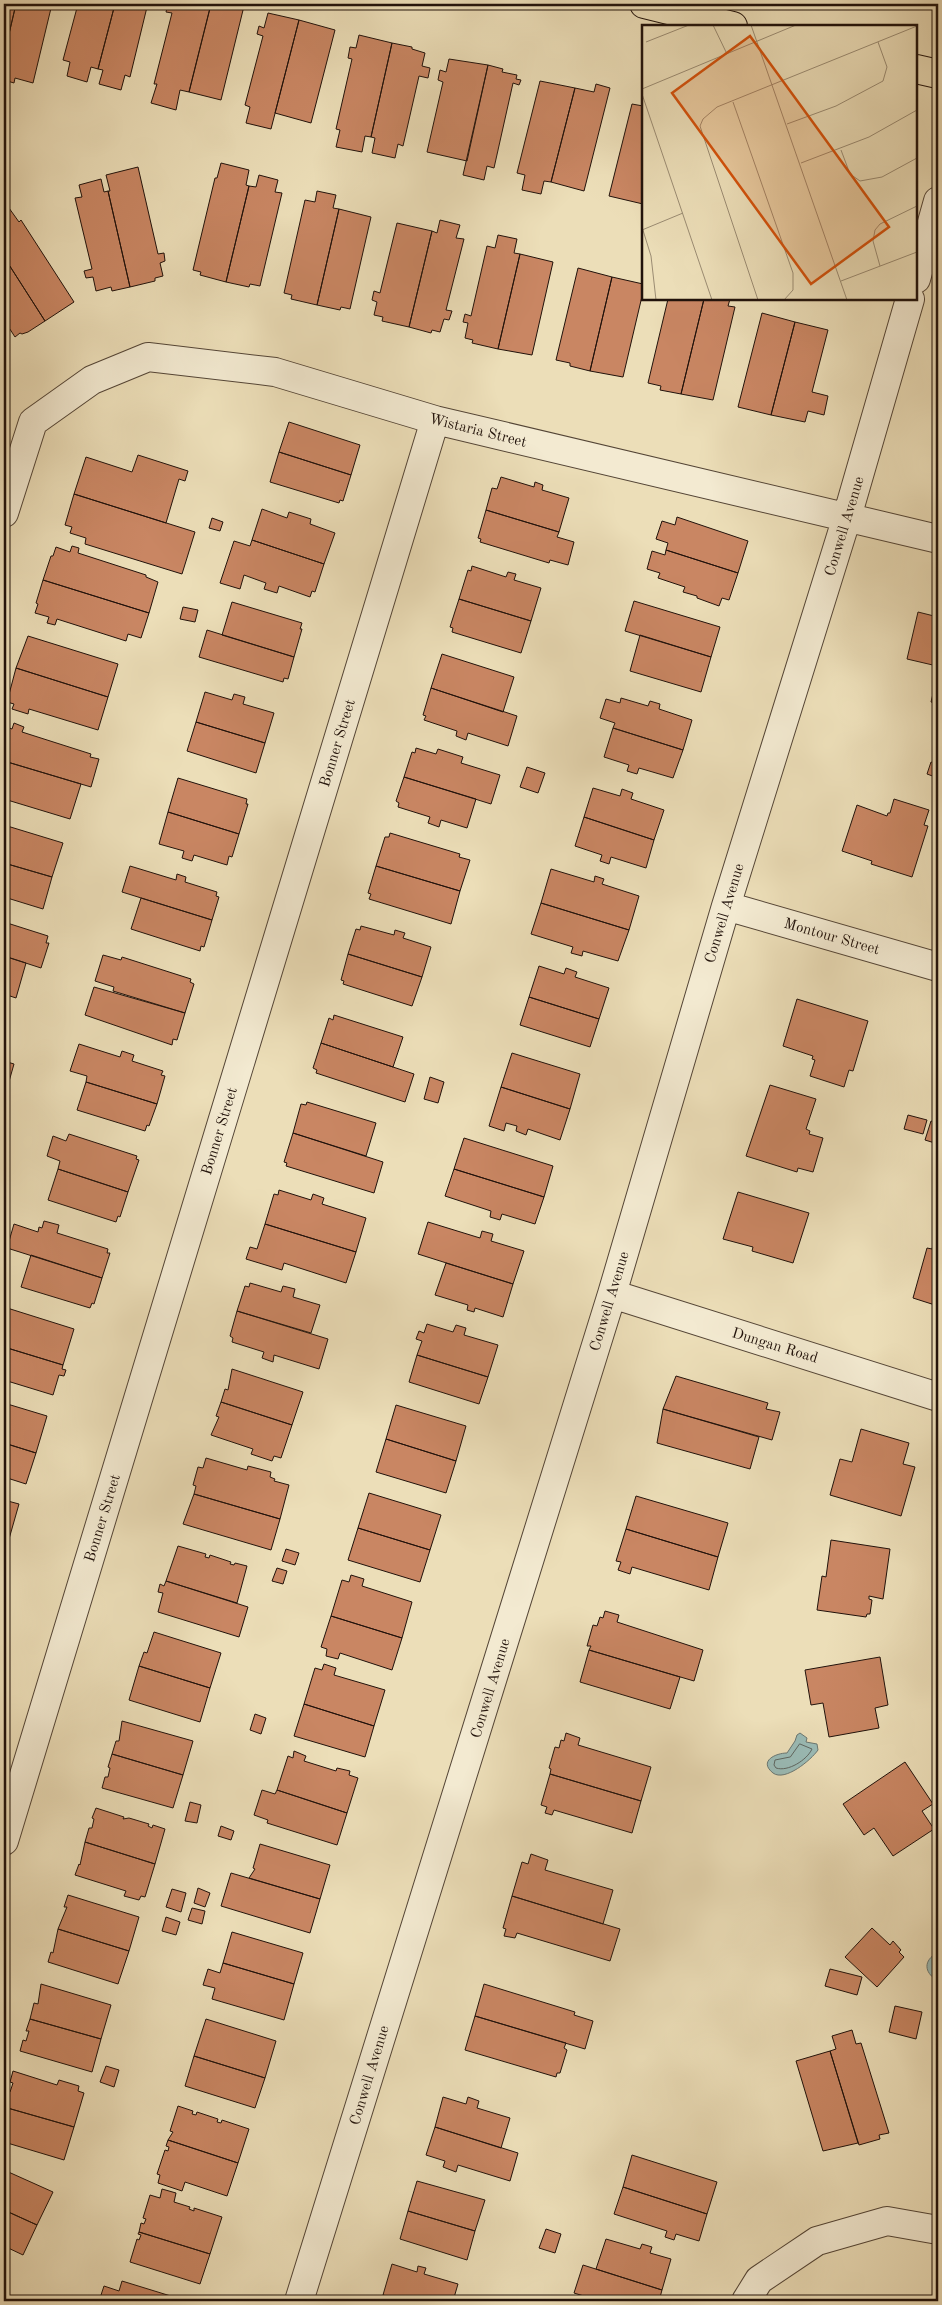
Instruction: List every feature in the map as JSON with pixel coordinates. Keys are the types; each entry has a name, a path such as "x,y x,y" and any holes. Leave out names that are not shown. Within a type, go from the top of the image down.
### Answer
{"main road":[{"path":"650,4 729,25"},
{"path":"917,69 938,74"}],"street":[{"path":"917,275 938,201"},
{"name":"Conwell Avenue","path":"299,2301 612,1294 726,906 847,517 910,300"},
{"name":"Wistaria Street","path":"4,513 33,422 92,380 148,357 276,372 435,420 938,539"},
{"name":"Bonner Street","path":"4,1841 435,420"},
{"name":"Montour Street","path":"726,906 938,967"},
{"name":"Dungan Road","path":"612,1294 938,1397"},
{"path":"746,2301 759,2280 817,2241 887,2221 938,2230"}],"water":[{"path":"800,1733 807,1738 806,1742 817,1744 818,1750 797,1769 784,1775 773,1773 767,1765 770,1758 778,1754 787,1753"},
{"path":"935,1954 938,1954 938,1981 928,1972 927,1968 928,1961"}],"building":[{"path":"4,4 16,4 6,47 4,46"},
{"path":"16,4 52,4 33,83 15,78 14,83 4,80 4,55"},
{"path":"78,4 115,4 98,69 91,67 87,82 67,76 70,62 63,60"},
{"path":"115,4 155,4 153,9 147,7 130,77 125,75 121,90 99,84 103,70 98,69"},
{"path":"168,4 211,4 189,92 180,90 176,110 151,103 157,84 154,84 172,13 166,12"},
{"path":"211,4 244,6 221,100 189,92"},
{"path":"268,13 299,20 271,129 246,123 250,107 245,105 263,36 257,34 259,26 264,28"},
{"path":"299,20 335,30 311,123 275,113"},
{"path":"359,35 392,43 371,137 365,136 362,152 336,147 340,130 336,129 352,59 348,58 350,47 356,48"},
{"path":"392,43 412,47 412,49 425,53 422,66 430,68 428,78 419,76 403,146 398,144 395,158 372,153 375,138 371,137"},
{"path":"449,59 488,65 467,161 427,152 443,82 438,80 440,70 446,72"},
{"path":"488,65 503,69 502,72 517,75 516,79 521,80 519,85 513,83 494,168 487,166 484,180 463,175"},
{"path":"540,81 575,88 551,182 544,181 541,194 522,190 525,175 517,173"},
{"path":"596,84 610,88 584,191 551,182 575,88 594,92"},
{"path":"632,104 642,106 642,204 609,196"},
{"path":"221,163 249,170 246,185 249,186 226,282 200,275 201,272 193,270 215,178 217,178"},
{"path":"138,167 158,254 164,253 165,261 160,263 163,276 155,278 155,281 130,287 106,175"},
{"path":"259,175 278,180 275,192 282,193 260,286 250,284 249,287 226,282 249,186 256,187"},
{"path":"101,179 104,192 108,191 130,287 112,291 111,287 96,291 93,277 86,278 84,271 92,269 75,198 82,197 79,185"},
{"path":"317,191 336,195 333,208 339,209 317,305 291,299 292,295 284,293 305,200 315,202"},
{"path":"9,208 19,222 21,220 74,302 45,321 4,257 4,211"},
{"path":"339,209 371,217 350,309 341,307 340,310 317,305"},
{"path":"440,220 460,225 456,238 464,239 446,310 452,311 449,320 444,319 440,332 432,330 431,333 409,327 432,231 437,233"},
{"path":"397,223 432,231 409,327 382,321 383,317 374,315 377,302 372,300 374,291 380,293"},
{"path":"498,235 517,239 514,253 520,254 498,349 472,343 473,340 465,338 468,323 463,322 465,314 471,316 487,246 495,248"},
{"path":"520,254 553,262 532,355 498,349"},
{"path":"4,257 45,321 28,332 20,333 15,337 4,320"},
{"path":"578,268 612,277 590,371 556,360"},
{"path":"612,277 642,284 642,296 623,377 590,371"},
{"path":"668,300 704,300 681,394 660,390 661,386 648,383"},
{"path":"704,300 730,300 728,306 735,307 713,400 681,394"},
{"path":"762,313 795,322 771,415 738,407"},
{"path":"795,322 828,330 812,392 828,396 824,415 808,411 805,422 771,415"},
{"path":"289,422 360,445 351,475 279,452"},
{"path":"279,452 351,475 343,501 340,500 339,503 270,482"},
{"path":"138,455 188,471 185,481 179,479 166,523 74,494 86,457 132,472"},
{"path":"501,477 534,487 535,482 543,485 542,490 569,498 559,532 486,510 492,488 497,489"},
{"path":"74,494 195,532 182,574 85,544 86,538 70,533 72,527 65,525"},
{"path":"262,509 287,518 289,512 311,519 310,524 335,533 324,564 252,540"},
{"path":"486,510 559,532 557,537 574,542 568,565 550,560 549,563 480,542 481,539 478,538"},
{"path":"677,517 748,541 738,573 666,550 668,543 656,539 662,521 675,525"},
{"path":"212,518 223,522 220,531 209,528"},
{"path":"252,540 324,564 315,592 312,591 310,597 279,586 277,593 264,589 266,583 244,575 240,589 220,583 234,541 250,546"},
{"path":"72,546 79,548 78,553 146,575 146,577 158,582 149,613 43,580 56,547 70,552"},
{"path":"666,550 738,573 729,600 722,598 719,606 683,592 685,587 658,578 660,573 647,569 652,551 665,555"},
{"path":"472,566 506,577 508,572 516,574 514,580 541,588 531,621 459,599 468,570 471,571"},
{"path":"43,580 149,613 141,638 128,634 126,641 57,619 55,625 47,623 49,617 35,613"},
{"path":"459,599 531,621 521,653 452,632 453,628 450,627"},
{"path":"634,601 720,627 711,657 625,631"},
{"path":"232,602 302,623 294,657 222,635"},
{"path":"183,607 198,610 195,622 180,619"},
{"path":"918,612 938,617 938,669 936,669 937,666 907,659"},
{"path":"207,630 294,657 288,679 284,678 283,682 199,657"},
{"path":"640,635 711,657 701,692 630,671"},
{"path":"28,636 118,664 108,697 16,668"},
{"path":"442,654 514,677 503,712 431,688"},
{"path":"16,668 108,697 98,730 29,709 28,714 12,709 14,704 7,702"},
{"path":"938,673 938,704 931,702"},
{"path":"431,688 517,716 508,746 468,733 466,740 456,736 457,731 424,720 426,716 423,715"},
{"path":"205,692 232,700 234,694 245,697 243,704 274,713 265,743 196,722"},
{"path":"621,698 648,706 650,701 660,704 659,709 692,720 683,750 613,728 615,723 600,718 606,699 620,703"},
{"path":"196,722 265,743 256,773 187,751"},
{"path":"14,723 24,727 22,732 91,754 90,757 99,759 91,787 4,761 4,726 12,729"},
{"path":"613,728 683,750 673,778 639,768 637,774 627,771 629,765 604,757"},
{"path":"416,748 436,754 438,749 463,757 461,763 500,775 491,804 404,777 412,752 415,753"},
{"path":"4,761 81,784 70,819 4,799"},
{"path":"931,762 938,764 938,778 927,774"},
{"path":"527,767 545,773 538,793 520,787"},
{"path":"404,777 476,799 467,828 441,820 439,827 428,823 430,817 398,807 399,803 396,801"},
{"path":"178,778 247,799 246,804 248,804 239,834 168,812"},
{"path":"593,788 620,796 622,789 633,793 631,799 664,810 654,840 584,817"},
{"path":"894,799 929,810 924,825 928,826 912,877 871,864 872,861 842,851 857,805 887,816 890,813"},
{"path":"168,812 239,834 232,857 229,856 227,865 194,855 192,861 182,858 184,851 159,844"},
{"path":"584,817 654,840 646,868 611,857 609,864 600,861 602,855 575,846"},
{"path":"4,825 63,843 52,877 4,863"},
{"path":"390,833 460,854 459,857 470,860 460,891 376,866 385,837 389,837"},
{"path":"4,863 52,877 43,909 4,897"},
{"path":"130,866 176,880 177,874 186,877 185,882 217,892 216,896 219,897 212,920 122,892"},
{"path":"376,866 460,891 451,924 369,899 371,894 368,893"},
{"path":"551,869 594,882 595,876 604,879 602,884 639,896 629,930 541,903"},
{"path":"141,898 212,920 204,947 201,946 200,951 131,929"},
{"path":"541,903 629,930 618,961 583,951 582,956 571,953 573,947 531,934"},
{"path":"4,922 48,936 46,943 49,943 41,968 4,956"},
{"path":"361,926 394,935 395,930 405,933 403,938 431,947 422,977 348,954 356,929 360,930"},
{"path":"348,954 422,977 412,1006 343,984 344,981 341,980"},
{"path":"103,955 121,960 122,957 191,979 190,982 194,984 185,1013 113,991 114,987 95,981"},
{"path":"4,956 26,963 16,998 4,994"},
{"path":"539,966 564,974 566,968 577,972 575,977 609,988 599,1019 529,997"},
{"path":"94,987 185,1013 177,1040 173,1039 172,1045 85,1015"},
{"path":"529,997 599,1019 590,1047 520,1025"},
{"path":"797,999 868,1021 853,1071 849,1070 844,1087 810,1076 815,1060 812,1059 813,1056 783,1046"},
{"path":"334,1015 403,1037 393,1067 321,1043 329,1018 333,1020"},
{"path":"321,1043 414,1074 405,1102 316,1073 317,1070 313,1068"},
{"path":"79,1044 120,1057 122,1051 134,1055 132,1061 163,1071 161,1075 165,1076 157,1104 86,1082 87,1076 70,1071"},
{"path":"512,1053 580,1074 570,1109 501,1087"},
{"path":"4,1061 14,1064 6,1092 4,1092"},
{"path":"430,1077 444,1082 438,1103 424,1099"},
{"path":"86,1082 157,1104 149,1126 147,1125 145,1131 77,1110"},
{"path":"770,1085 816,1099 806,1129 810,1131 809,1134 823,1138 813,1172 798,1168 797,1172 746,1156"},
{"path":"501,1087 570,1109 560,1140 528,1129 526,1135 516,1131 517,1126 506,1123 504,1131 489,1126"},
{"path":"307,1102 376,1123 366,1156 293,1133 301,1104 306,1105"},
{"path":"908,1115 927,1120 923,1134 904,1129"},
{"path":"931,1121 938,1123 938,1144 925,1140"},
{"path":"293,1133 383,1162 374,1193 286,1166 287,1163 284,1162"},
{"path":"69,1134 137,1156 136,1159 139,1160 128,1192 58,1169 60,1161 47,1156 53,1136 66,1141"},
{"path":"464,1138 553,1166 544,1197 454,1169"},
{"path":"58,1169 128,1192 120,1217 118,1216 116,1222 48,1200"},
{"path":"454,1169 544,1197 535,1224 502,1214 500,1220 490,1217 491,1211 445,1196"},
{"path":"279,1190 311,1200 313,1194 324,1198 322,1204 366,1218 356,1252 265,1224 274,1194 278,1195"},
{"path":"738,1192 809,1213 793,1263 752,1251 753,1247 723,1239"},
{"path":"44,1221 59,1225 57,1233 108,1249 107,1253 110,1253 102,1278 7,1248 14,1224 38,1232 39,1227 42,1228"},
{"path":"428,1222 480,1238 482,1231 493,1234 491,1241 524,1251 513,1284 418,1254"},
{"path":"265,1224 356,1252 346,1283 284,1263 282,1270 246,1259 250,1247 257,1249"},
{"path":"936,1234 938,1235 938,1306 913,1298 927,1248 932,1249"},
{"path":"31,1255 102,1278 94,1304 92,1303 90,1308 21,1287"},
{"path":"446,1263 513,1284 503,1317 475,1308 474,1312 467,1310 468,1305 435,1295"},
{"path":"250,1283 281,1292 283,1286 295,1289 293,1297 320,1305 311,1333 237,1311 245,1286 249,1287"},
{"path":"4,1307 74,1329 63,1365 4,1347"},
{"path":"237,1311 328,1339 319,1369 274,1355 273,1362 262,1358 264,1352 232,1342 233,1338 230,1336"},
{"path":"427,1324 453,1332 456,1325 466,1328 464,1335 498,1345 488,1377 417,1355 422,1341 416,1339 419,1331 424,1333"},
{"path":"4,1347 63,1365 62,1369 66,1370 64,1376 59,1375 53,1395 4,1380"},
{"path":"417,1355 488,1377 479,1404 409,1382"},
{"path":"232,1369 303,1392 292,1425 221,1402 225,1389 228,1390"},
{"path":"676,1376 768,1403 766,1409 780,1412 772,1440 663,1409"},
{"path":"221,1402 292,1425 281,1458 274,1456 272,1461 251,1454 253,1449 211,1435 219,1417 216,1416"},
{"path":"4,1403 47,1416 36,1453 4,1443"},
{"path":"396,1405 466,1426 456,1461 386,1439"},
{"path":"663,1409 759,1437 750,1469 657,1443"},
{"path":"861,1429 909,1443 903,1464 915,1467 901,1516 830,1495 840,1459 852,1462"},
{"path":"386,1439 456,1461 446,1493 376,1472"},
{"path":"4,1443 36,1453 26,1484 4,1477"},
{"path":"206,1458 247,1470 248,1466 271,1472 270,1477 275,1479 274,1481 289,1485 280,1519 194,1494 196,1486 193,1485 198,1467 203,1468"},
{"path":"369,1493 441,1515 430,1550 358,1528"},
{"path":"194,1494 280,1519 271,1550 183,1524"},
{"path":"636,1496 728,1523 718,1557 626,1529"},
{"path":"4,1500 19,1504 9,1539 4,1538"},
{"path":"358,1528 430,1550 420,1582 348,1560"},
{"path":"626,1529 718,1557 709,1590 632,1567 630,1574 618,1570 621,1562 616,1561"},
{"path":"4,1538 9,1539 4,1555"},
{"path":"831,1540 890,1549 883,1599 869,1596 869,1599 872,1600 870,1614 867,1614 866,1617 817,1610 822,1576 826,1577"},
{"path":"178,1546 206,1554 205,1557 209,1558 210,1555 231,1562 230,1564 234,1565 235,1563 247,1566 237,1603 166,1581"},
{"path":"286,1549 299,1553 295,1565 282,1561"},
{"path":"277,1568 287,1571 283,1584 272,1581"},
{"path":"351,1575 364,1579 362,1586 412,1602 402,1638 331,1616 342,1580 349,1582"},
{"path":"166,1581 248,1607 239,1637 158,1612 163,1593 158,1592 160,1584 164,1586"},
{"path":"605,1611 619,1615 617,1622 703,1650 694,1681 589,1650 591,1646 587,1646 593,1625 597,1626 600,1617 603,1618"},
{"path":"331,1616 402,1638 392,1670 340,1653 338,1659 326,1656 327,1649 321,1647"},
{"path":"154,1632 221,1653 210,1688 139,1666 144,1652 147,1653"},
{"path":"589,1650 680,1677 670,1709 580,1682"},
{"path":"880,1657 888,1705 875,1708 879,1728 829,1737 823,1703 811,1705 805,1670"},
{"path":"324,1664 336,1668 334,1675 385,1690 374,1726 304,1704 315,1668 322,1670"},
{"path":"139,1666 210,1688 200,1722 129,1700"},
{"path":"304,1704 374,1726 365,1757 294,1736"},
{"path":"255,1714 266,1718 261,1734 250,1730"},
{"path":"122,1721 193,1741 183,1775 112,1754 116,1741 119,1741"},
{"path":"566,1733 580,1738 578,1745 651,1767 641,1801 550,1774 551,1769 549,1768 555,1747 559,1748 561,1740 564,1741"},
{"path":"294,1751 306,1756 304,1761 336,1771 337,1768 350,1771 349,1775 358,1778 347,1813 277,1790 288,1756 293,1758"},
{"path":"112,1754 183,1775 173,1808 102,1788 105,1777 108,1777 110,1768 108,1767"},
{"path":"905,1762 933,1804 922,1811 934,1829 893,1856 874,1828 864,1835 843,1804"},
{"path":"550,1774 641,1801 632,1833 554,1810 552,1815 545,1813 547,1807 541,1805"},
{"path":"262,1790 275,1794 277,1790 347,1813 337,1845 267,1823 268,1820 254,1815"},
{"path":"190,1802 201,1805 197,1823 185,1821"},
{"path":"96,1808 124,1817 123,1819 129,1818 149,1824 148,1826 152,1828 153,1825 165,1829 155,1864 85,1842 89,1828 92,1828 94,1819 92,1818"},
{"path":"221,1826 234,1831 231,1840 218,1836"},
{"path":"85,1842 155,1864 145,1897 141,1896 139,1900 124,1896 126,1891 75,1875 80,1865"},
{"path":"260,1844 330,1865 320,1899 249,1878 255,1869 253,1868"},
{"path":"531,1854 548,1860 545,1870 613,1890 603,1924 512,1896 522,1862 528,1864"},
{"path":"231,1873 320,1899 310,1933 221,1906"},
{"path":"198,1888 210,1893 205,1907 194,1903"},
{"path":"172,1889 186,1893 181,1912 166,1907"},
{"path":"68,1895 139,1917 129,1951 58,1929 67,1907 64,1907"},
{"path":"512,1896 620,1929 610,1961 517,1933 515,1938 504,1936 506,1929 503,1928"},
{"path":"192,1908 205,1911 202,1924 188,1920"},
{"path":"166,1917 180,1922 176,1935 162,1931"},
{"path":"872,1928 890,1945 893,1941 904,1957 877,1987 845,1957"},
{"path":"58,1929 129,1951 118,1984 48,1962 51,1952 53,1953"},
{"path":"232,1932 303,1953 294,1984 223,1963"},
{"path":"223,1963 294,1984 284,2020 212,1999 215,1988 203,1985 208,1969 220,1973"},
{"path":"830,1969 862,1977 857,1995 825,1986"},
{"path":"41,1984 111,2005 101,2039 30,2019 34,2003 38,2004"},
{"path":"484,1984 575,2012 574,2015 593,2021 585,2049 475,2016"},
{"path":"895,2006 922,2012 916,2039 889,2032"},
{"path":"475,2016 566,2043 564,2048 567,2050 560,2073 557,2073 556,2077 465,2050"},
{"path":"30,2019 101,2039 92,2072 20,2051 23,2040 26,2041 29,2031 26,2031"},
{"path":"206,2019 276,2041 265,2078 194,2056"},
{"path":"852,2030 856,2044 861,2043 889,2133 879,2135 880,2139 859,2145 830,2051 836,2049 832,2036"},
{"path":"830,2051 858,2143 823,2151 796,2061"},
{"path":"194,2056 265,2078 255,2108 185,2086"},
{"path":"106,2066 119,2070 114,2087 100,2082"},
{"path":"13,2071 57,2085 59,2080 79,2086 78,2091 84,2093 74,2127 4,2107 7,2091 10,2092 13,2083 10,2082"},
{"path":"443,2097 466,2104 468,2097 479,2101 477,2108 510,2118 501,2148 435,2127"},
{"path":"178,2106 193,2111 192,2114 196,2115 197,2112 218,2119 217,2122 221,2123 222,2120 249,2129 238,2163 168,2140 173,2132 170,2131"},
{"path":"4,2107 74,2127 64,2160 4,2142"},
{"path":"435,2127 518,2153 510,2181 458,2165 456,2172 443,2167 445,2161 426,2155"},
{"path":"168,2140 238,2163 227,2196 185,2182 182,2191 158,2183 160,2175 157,2174 165,2150 168,2151 169,2147 166,2146"},
{"path":"632,2155 717,2182 707,2214 623,2187"},
{"path":"4,2170 53,2192 37,2225 4,2210"},
{"path":"417,2181 485,2200 475,2231 408,2211"},
{"path":"623,2187 707,2214 699,2241 676,2234 674,2240 665,2237 667,2231 614,2214"},
{"path":"162,2189 176,2193 174,2202 190,2207 189,2209 194,2211 194,2208 222,2217 210,2254 139,2232 141,2223 144,2224 146,2219 143,2218 150,2195 160,2198"},
{"path":"4,2210 37,2225 23,2255 4,2246"},
{"path":"408,2211 475,2231 467,2260 400,2239"},
{"path":"546,2229 561,2234 555,2253 539,2248"},
{"path":"139,2232 210,2254 200,2284 130,2262 137,2239 139,2240 141,2235 138,2234"},
{"path":"606,2239 640,2249 642,2244 652,2247 650,2253 671,2259 662,2290 596,2269"},
{"path":"392,2264 417,2272 418,2266 426,2268 424,2274 458,2284 453,2301 403,2301 383,2295"},
{"path":"583,2265 662,2290 659,2301 600,2301 574,2293"},
{"path":"122,2281 187,2301 99,2301 104,2286 119,2291"},
{"path":"383,2295 403,2301 380,2301"}]}
